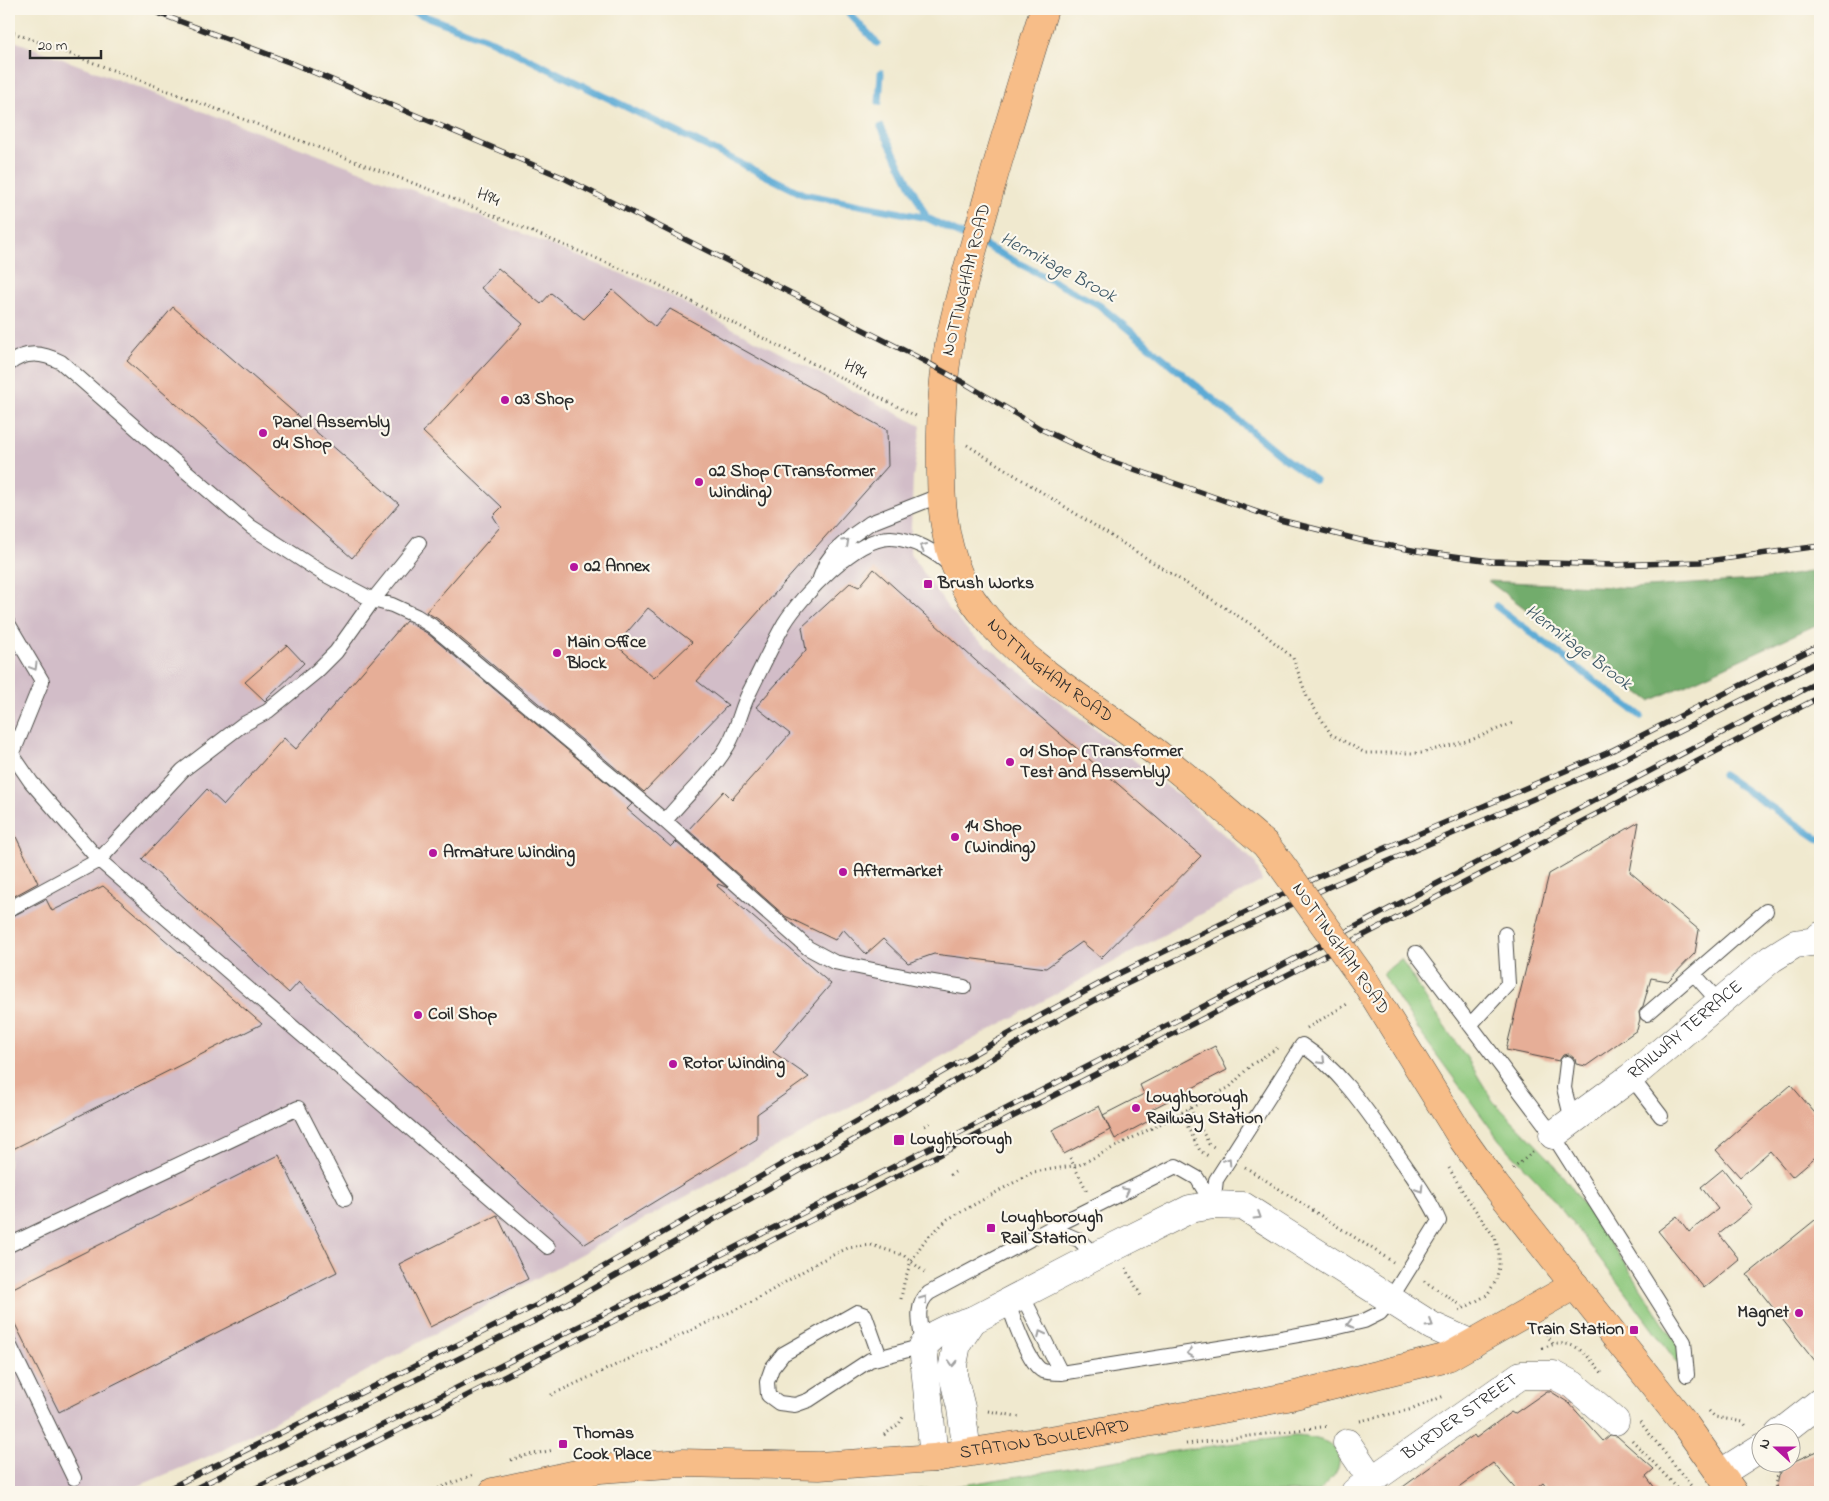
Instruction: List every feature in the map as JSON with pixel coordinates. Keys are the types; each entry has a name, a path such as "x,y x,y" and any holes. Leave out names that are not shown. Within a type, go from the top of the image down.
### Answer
{"main road":[{"name":"NOTTINGHAM ROAD","path":"1044,9 963,284 949,345 942,393 940,428 943,522 951,551 965,588 979,610 1043,671 1141,741 1264,844 1280,863 1359,992 1494,1185 1575,1285 1727,1483"},
{"name":"STATION BOULEVARD","path":"498,1491 600,1470 682,1463 819,1466 934,1458 1081,1436 1287,1397 1448,1357 1575,1285"}],"street":[{"name":"RAILWAY TERRACE","path":"1555,1134 1631,1077 1772,959 1795,944 1820,940"},
{"path":"934,1458 923,1346 936,1334 973,1320 1190,1209 1212,1206 1243,1206 1390,1300 1443,1320 1472,1344"},
{"path":"967,1452 961,1408 953,1375 954,1354 957,1344 973,1320"},
{"name":"BURDER STREET","path":"1346,1442 1363,1486 1521,1375 1559,1365 1574,1386 1615,1421"},
{"path":"1792,1424 1820,1402"},
{"path":"1727,1483 1752,1458"}],"lane":[{"path":"9,364 25,355 39,354 61,362 251,526 324,574 373,600 392,605 432,626 665,821 808,948 834,962 877,972 964,987"},
{"path":"819,581 826,563 834,552 858,531 870,523 941,495"},
{"path":"665,821 720,758 737,730 749,691 785,623 819,581 845,558 870,544 890,538 909,541 929,550 947,563 961,577"},
{"path":"9,909 99,860 183,770 242,726 268,711 317,671 336,652 373,600 419,543"},
{"path":"9,625 42,681 10,752 31,782 99,860 548,1247"},
{"path":"1647,1014 1766,911"},
{"path":"1470,1025 1508,984 1505,934"},
{"path":"1416,953 1555,1134 1684,1342 1687,1375"},
{"path":"1694,974 1719,1002"},
{"path":"1014,1299 1017,1330 1035,1363 1041,1370 1049,1373 1326,1330 1364,1321 1380,1313 1439,1221 1409,1171 1350,1089 1308,1048 1302,1045 1216,1180 1212,1206"},
{"path":"1555,1134 1567,1063"},
{"path":"1631,1077 1661,1116"},
{"path":"9,1245 298,1108 345,1199"},
{"path":"880,1357 865,1315 857,1312 783,1354 772,1368 767,1382 768,1395 779,1403 795,1404 809,1400 870,1360 923,1346 918,1313 923,1297 1051,1228 1176,1166 1197,1178 1212,1206"},
{"path":"1051,1228 1079,1240 1096,1256"},
{"path":"1014,1299 1061,1372"},
{"path":"9,1344 74,1478"}],"path":[{"name":"H94","path":"9,31 434,191 653,282 940,428 1257,628 1293,658 1307,697 1331,734 1365,754 1421,753 1471,740 1514,724"},
{"path":"1300,1033 1359,992"},
{"path":"902,1305 901,1298 904,1282 911,1261 925,1240 948,1219 1033,1172 1079,1165 1190,1108 1230,1087 1251,1065 1284,1044"},
{"path":"1190,1108 1209,1144 1465,1308"},
{"path":"925,1126 930,1123"},
{"path":"1520,1162 1555,1134"},
{"path":"950,1175 955,1172"},
{"path":"1443,1320 1487,1295 1496,1281 1499,1267 1499,1252 1495,1238 1490,1231"},
{"path":"551,1395 754,1301 820,1261 848,1248 871,1245 903,1255 941,1286"},
{"path":"961,1408 978,1406 988,1411 1022,1417"},
{"path":"1715,1417 1743,1422"},
{"path":"1615,1421 1681,1492"},
{"path":"1776,1492 1774,1483 1778,1474"}],"shaded area":[{"path":"9,39 444,202 647,284 921,426 913,477 910,553 948,608 970,633 1187,802 1255,862 1262,881 221,1451 124,1492 9,1492"}],"green space":[{"path":"1820,570 1820,623 1650,701 1488,581 1633,588 1769,579"},
{"path":"1401,959 1436,1015 1467,1058 1493,1101 1548,1157 1628,1268 1683,1353 1679,1365 1592,1248 1540,1183 1500,1141 1422,1035 1382,974"},
{"path":"1295,1436 1319,1439 1333,1446 1337,1452 1339,1459 1337,1471 1318,1492 897,1492 957,1486 1188,1449"}],"building":[{"path":"498,268 541,304 551,293 584,319 613,290 655,327 670,309 887,430 888,466 697,681 728,705 644,792 438,619 426,612 500,527 493,516 502,507 423,432 523,324 481,288","holes":["648,608 692,642 654,678 616,645"]},
{"name":"Panel Assembly 04 Shop","path":"173,307 399,504 352,558 127,361"},
{"path":"874,569 985,669 1201,856 1101,958 1082,942 1046,968 934,954 908,963 883,939 866,954 843,929 835,940 785,916 688,830 724,791 732,799 790,734 756,707 806,650 802,627 850,583 859,587"},
{"path":"406,621 427,633 632,804 627,809 671,847 676,842 728,888 718,884 717,886 831,984 773,1052 809,1077 757,1114 757,1139 585,1244 299,982 289,993 142,859 207,789 224,805 284,738 296,749"},
{"path":"287,645 304,663 265,701 245,682"},
{"path":"9,822 38,883 9,899"},
{"path":"1639,822 1630,872 1699,930 1695,953 1668,981 1651,978 1643,1006 1639,1012 1640,1019 1637,1030 1586,1066 1576,1064 1575,1059 1569,1054 1563,1055 1559,1061 1506,1050 1549,874"},
{"path":"103,886 262,1024 9,1151 9,918 46,899 52,911"},
{"name":"Loughborough Railway Station","path":"1215,1046 1227,1070 1152,1109 1156,1117 1115,1139 1103,1115 1144,1094 1140,1085"},
{"path":"1791,1085 1820,1119 1820,1153 1792,1177 1770,1151 1740,1177 1716,1150"},
{"path":"1099,1106 1110,1130 1064,1154 1052,1130"},
{"path":"279,1155 337,1272 59,1412 9,1312 9,1290"},
{"path":"1723,1169 1753,1207 1719,1234 1739,1259 1704,1288 1658,1231 1677,1216 1689,1232 1718,1209 1701,1187"},
{"path":"497,1215 528,1279 430,1327 399,1264"},
{"name":"Magnet","path":"1820,1216 1820,1367 1747,1275"},
{"path":"1547,1391 1569,1403 1603,1441 1610,1435 1617,1436 1654,1469 1646,1476 1658,1492 1550,1492 1543,1483 1532,1492 1518,1492 1493,1463 1453,1492 1396,1492 1474,1435 1476,1438 1511,1412 1514,1414"},
{"path":"1820,1450 1820,1492 1776,1492 1780,1474 1802,1474 1802,1458"}],"waterway":[{"path":"406,9 492,41 803,194 927,218"},
{"name":"Hermitage Brook","path":"845,9 877,43"},
{"name":"Hermitage Brook","path":"879,102 881,73"},
{"name":"Hermitage Brook","path":"881,127 927,218 970,239"},
{"name":"Hermitage Brook","path":"980,243 1099,305 1284,458 1315,480"},
{"name":"Hermitage Brook","path":"1496,606 1641,716"},
{"name":"Hermitage Brook","path":"1723,775 1820,840"}],"railway":[{"path":"147,9 294,64 562,177 919,358 1041,429 1105,459 1280,520 1360,540 1417,551 1491,561 1613,565 1700,562 1820,546"},
{"path":"162,1492 537,1305 1038,1017 1114,976 1318,877 1607,753 1820,645"},
{"path":"188,1492 543,1317 880,1125 1045,1027 1120,987 1326,888 1612,765 1820,661"},
{"path":"248,1492 1051,1086 1820,681"},
{"path":"276,1492 1050,1098 1820,697"}],"place":[{"name":"03 Shop","path":"505,400"},
{"name":"Panel Assembly 04 Shop","path":"263,433"},
{"name":"02 Shop (Transformer Winding)","path":"699,482"},
{"name":"02 Annex","path":"574,567"},
{"name":"Brush Works","path":"928,584"},
{"name":"Main Office Block","path":"557,653"},
{"name":"01 Shop (Transformer Test and Assembly)","path":"1010,762"},
{"name":"14 Shop (Winding)","path":"955,837"},
{"name":"Armature Winding","path":"433,853"},
{"name":"Aftermarket","path":"843,872"},
{"name":"Coil Shop","path":"418,1015"},
{"name":"Rotor Winding","path":"673,1064"},
{"name":"Loughborough Railway Station","path":"1136,1108"},
{"name":"Loughborough","path":"899,1140"},
{"name":"Loughborough Rail Station","path":"991,1228"},
{"name":"Magnet","path":"1799,1313"},
{"name":"Train Station","path":"1634,1330"},
{"name":"Thomas Cook Place","path":"563,1444"}]}
